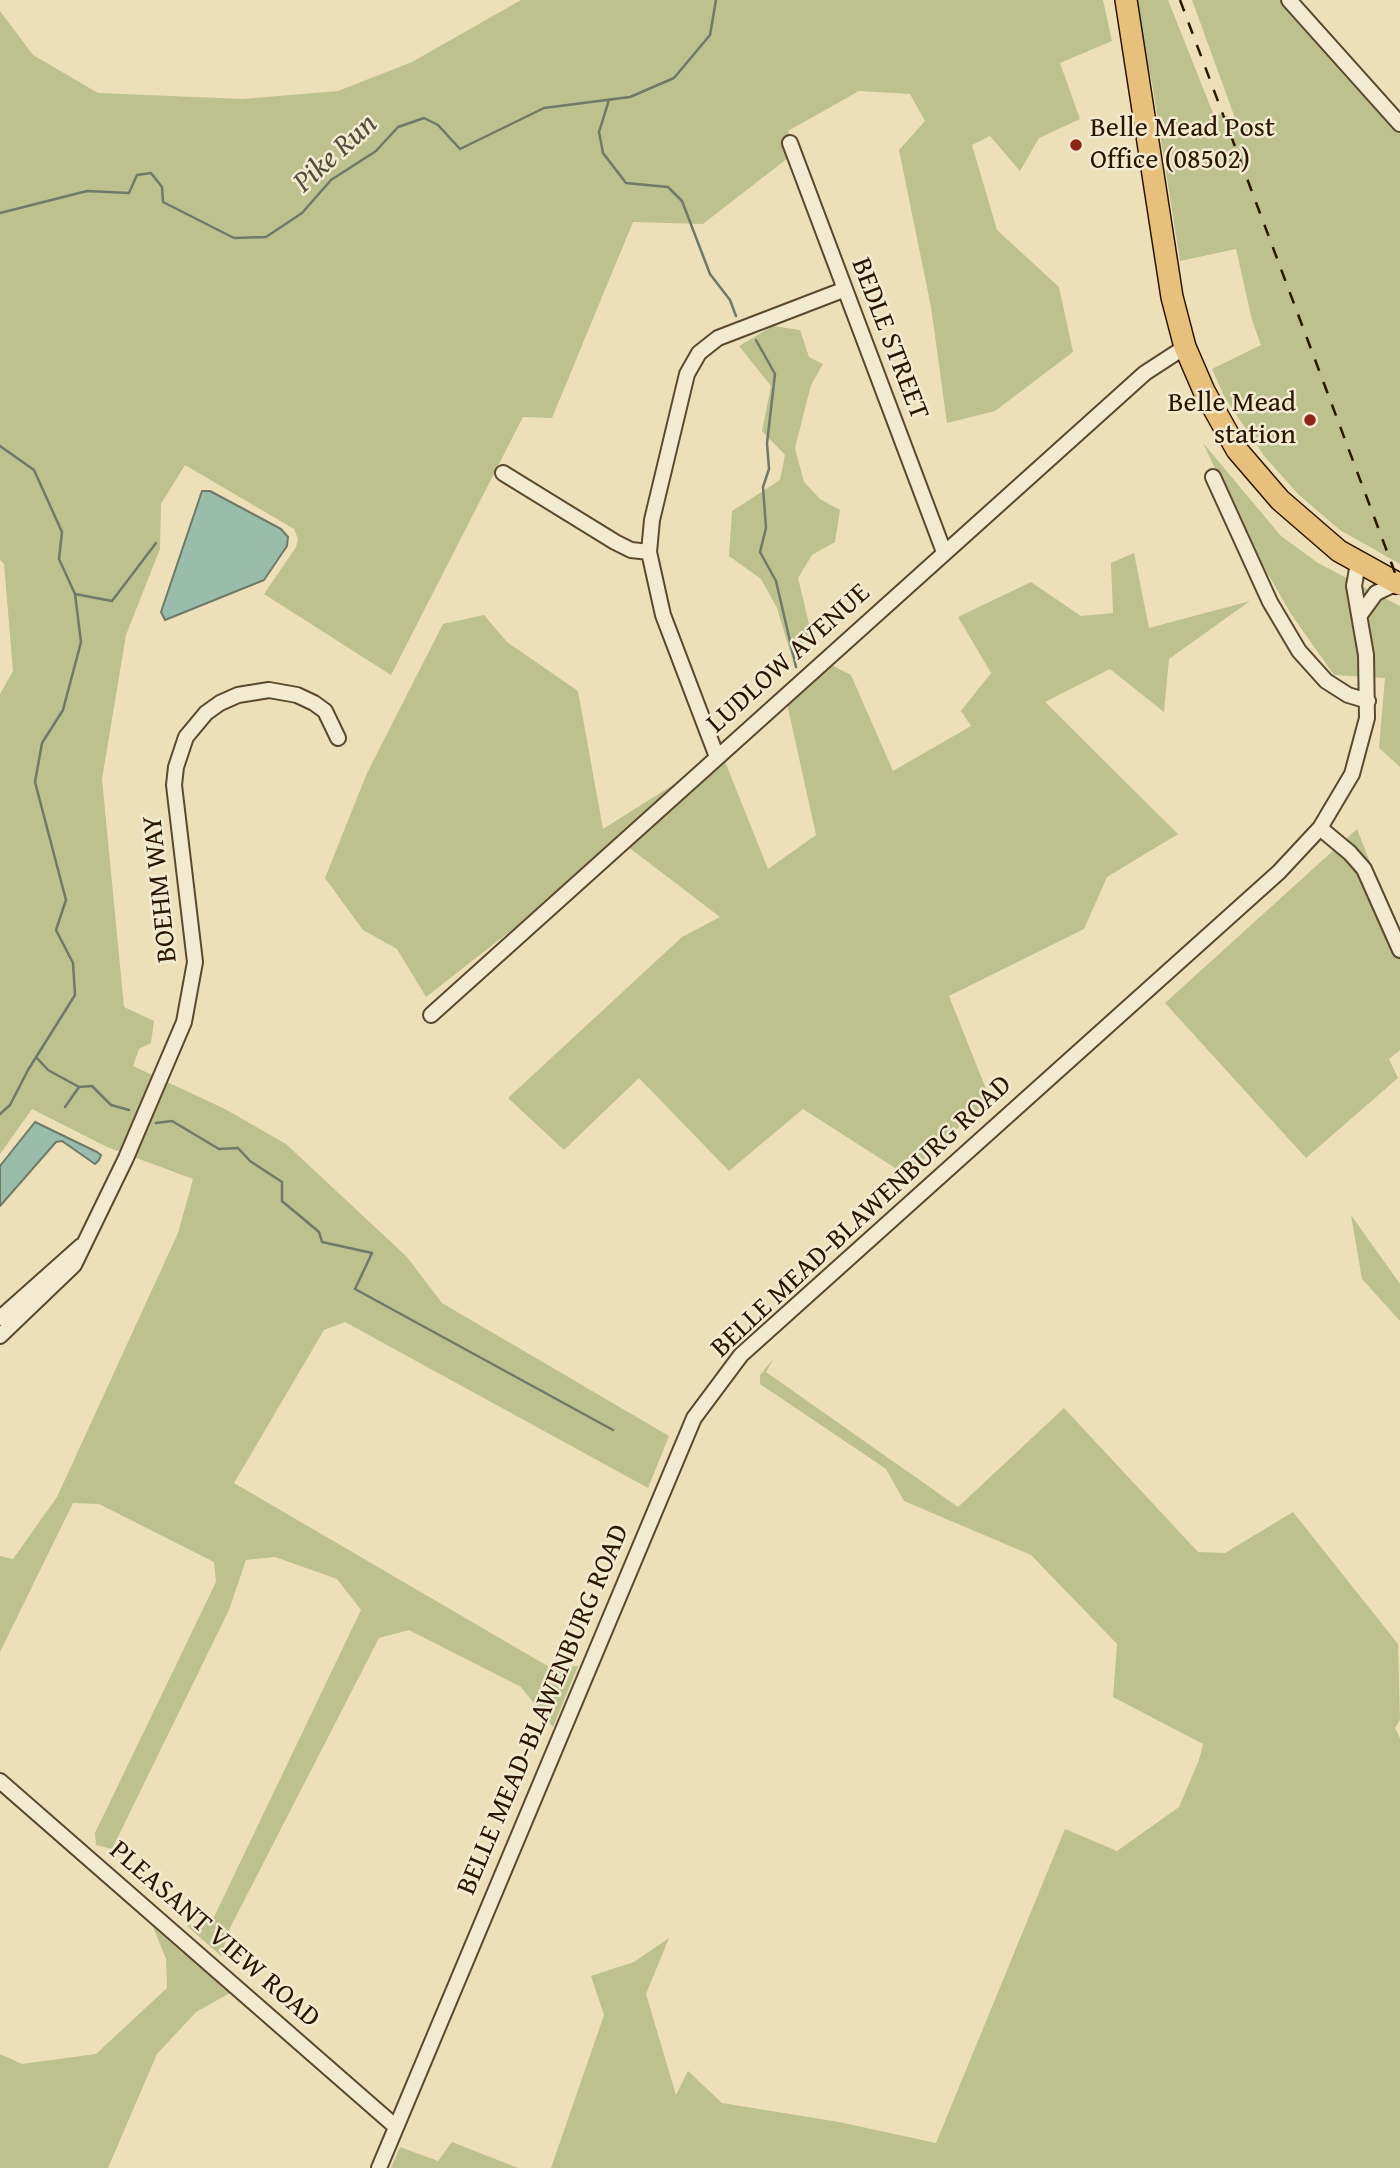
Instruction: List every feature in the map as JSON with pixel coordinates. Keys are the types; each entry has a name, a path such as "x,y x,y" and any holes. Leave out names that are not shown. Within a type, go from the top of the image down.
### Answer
{"highway":[{"path":"1126,0 1168,274 1185,347 1204,391 1237,450 1280,500 1339,551 1399,584"}],"street":[{"path":"1289,0 1400,124"},
{"name":"BEDLE STREET","path":"790,143 843,290 944,552"},
{"path":"716,757 663,615 649,552 661,475 692,362 718,338 843,290"},
{"name":"LUDLOW AVENUE","path":"431,1015 1145,373 1185,347"},
{"path":"503,474 615,542 631,550 649,552"},
{"path":"1213,477 1270,602 1299,651 1325,681 1348,695 1368,701"},
{"name":"BELLE MEAD-BLAWENBURG ROAD","path":"379,2168 681,1447 709,1395 734,1364 769,1329 1269,881 1320,828 1336,806 1357,759 1368,701 1366,655 1354,586 1358,563"},
{"path":"1360,615 1371,598 1399,584"},
{"name":"BOEHM WAY","path":"0,1336 8,1317 74,1265 126,1158 190,1001 194,944 174,785 176,767 186,737 206,713 220,703 246,692 269,690 296,695 314,703 325,711 338,738"},
{"path":"1320,828 1350,853 1364,869 1400,950"},
{"name":"PLEASANT VIEW ROAD","path":"0,1781 396,2127"}],"green space":[{"path":"521,0 1103,0 1112,41 1060,63 1080,119 1039,138 1020,171 990,136 972,145 997,230 1059,287 1073,352 995,411 947,423 931,307 899,150 925,121 910,94 859,91 788,131 797,151 703,224 633,222 552,418 523,417 391,675 264,594 296,547 298,539 294,529 185,465 161,504 160,549 126,635 102,779 124,1007 154,1021 151,1043 139,1049 133,1066 225,1109 286,1144 407,1257 442,1303 669,1436 648,1488 345,1322 324,1330 234,1483 551,1668 578,1666 553,1727 521,1687 409,1630 379,1638 230,1928 221,1956 187,1926 214,1917 361,1610 337,1579 275,1557 246,1560 229,1610 112,1849 96,1845 95,1833 216,1582 214,1562 99,1504 73,1503 0,1652 0,1556 13,1559 57,1497 178,1233 193,1179 107,1147 32,1109 0,1154 0,694 13,671 4,564 0,560 0,11 33,55 98,93 243,99 338,91 412,62"},
{"path":"1133,0 1168,0 1213,113 1235,118 1192,0 1281,0 1400,132 1400,564 1340,530 1299,495 1265,457 1225,398 1212,369 1261,345 1252,320 1236,249 1180,261 1152,83"},
{"path":"773,326 800,330 809,357 823,364 811,385 795,448 804,482 820,499 840,510 835,542 812,555 798,578 811,632 792,658 777,608 761,579 729,556 732,511 780,480 785,455 762,431 771,386 739,346"},
{"path":"1203,443 1281,536 1318,563 1400,606 1400,767 1379,748 1385,678 1334,675 1291,614 1250,543"},
{"path":"1134,553 1149,628 1250,601 1169,659 1164,712 1110,669 1045,702 1178,834 1107,877 1084,929 949,996 990,1099 906,1175 803,1109 729,1171 639,1078 564,1150 508,1098 682,937 720,917 623,843 426,997 397,949 363,930 325,878 367,773 443,624 484,615 507,642 578,691 603,829 722,754 768,869 816,835 786,699 826,662 851,675 893,771 971,726 961,711 991,673 958,617 1031,582 1081,616 1113,613 1111,563"},
{"path":"1357,829 1400,939 1400,1050 1389,1059 1398,1078 1306,1158 1165,1003"},
{"path":"1351,1215 1400,1284 1400,1321 1362,1279"},
{"path":"774,1358 766,1372 958,1507 1064,1408 1198,1552 1225,1553 1293,1512 1398,1644 1400,1720 1395,1728 1400,1738 1400,2168 551,2168 604,2015 591,1976 634,1962 669,1938 646,1994 676,2095 688,2071 722,2103 839,2122 936,2143 1065,1829 1117,1851 1179,1807 1199,1760 1203,1744 1113,1697 1117,1644 1031,1555 904,1501 886,1469 760,1384 760,1375"},
{"path":"153,1927 230,1993 196,2012 157,2054 108,2168 0,2168 0,2054 22,2064 96,2054 167,1988 166,1959"},
{"path":"452,2142 518,2168 391,2168 400,2147 438,2161"}],"shaded area":[{"path":"202,491 210,491 281,529 288,537 287,546 264,580 165,620 161,612"},
{"path":"35,1122 97,1152 101,1155 99,1160 95,1164 62,1141 56,1142 0,1206 0,1166"}],"waterway":[{"name":"Pike Run","path":"0,213 87,191 129,193 137,175 151,173 162,187 163,202 234,238 266,237 302,213 331,180 376,151 398,127 424,118 438,125 460,149 544,108 630,97 674,78 710,35 716,0"},
{"path":"609,100 599,132 603,153 626,183 668,187 682,201 710,274 730,300 736,316"},
{"path":"756,340 775,374 767,443 769,469 763,487 766,528 760,552 776,581 796,667"},
{"path":"0,446 34,470 62,532 59,559 75,594 81,642 63,710 42,743 35,782 66,900 56,930 73,963 75,995 28,1070 10,1105 0,1114"},
{"path":"75,594 112,601 156,543"},
{"path":"36,1057 48,1070 79,1087 92,1086 111,1105 129,1110"},
{"path":"65,1107 79,1087"},
{"path":"156,1123 172,1121 219,1149 238,1148 250,1161 282,1182 282,1201 319,1232 322,1242 372,1253 355,1289 613,1430"}],"railway":[{"path":"1180,0 1400,586"}],"place":[{"name":"Belle Mead Post Office (08502)","path":"1076,145"},
{"name":"Belle Mead station","path":"1310,420"}]}
